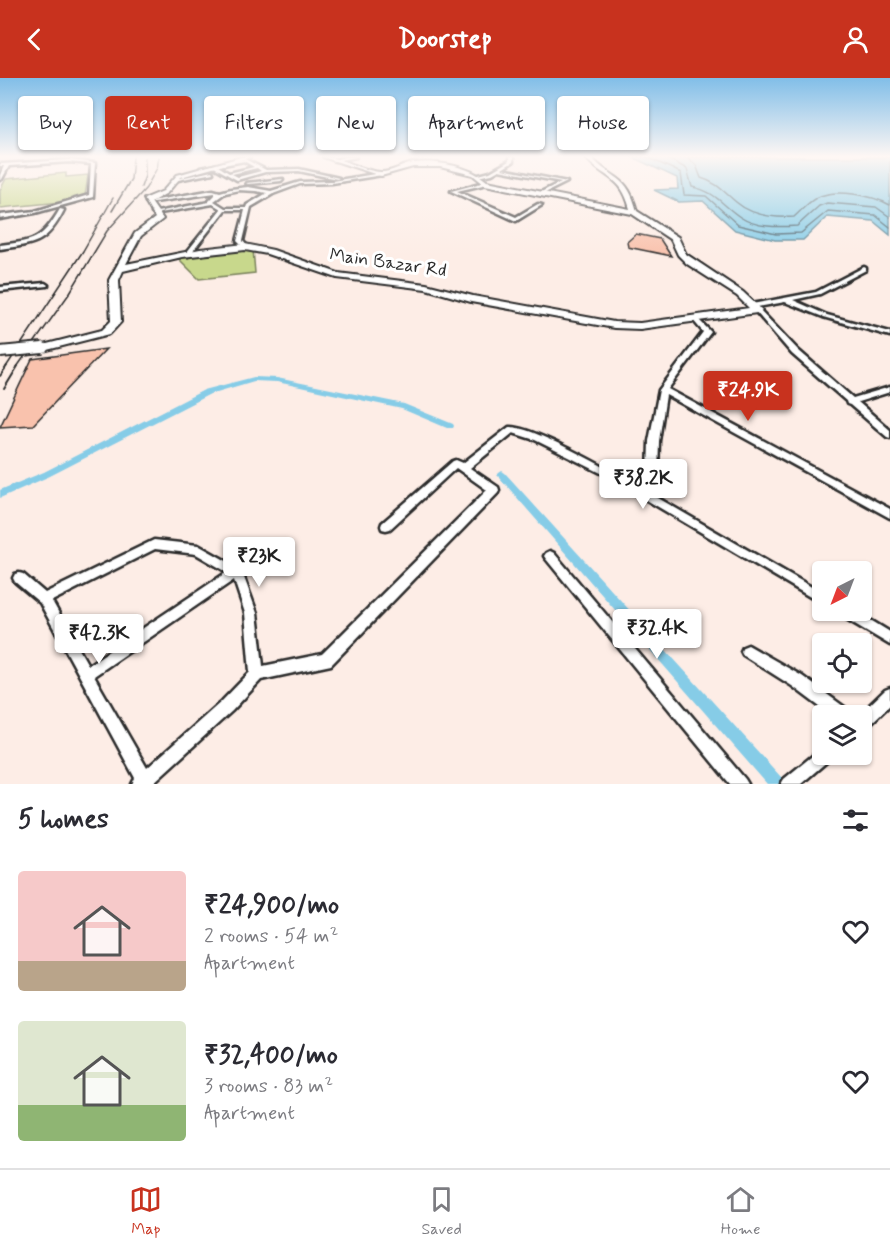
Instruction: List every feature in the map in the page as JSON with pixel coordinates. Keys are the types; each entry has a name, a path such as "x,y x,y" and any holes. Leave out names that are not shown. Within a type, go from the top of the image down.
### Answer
{"main road":[{"path":"0,352 43,348 106,332 116,322 114,280 138,235 159,219 148,202 154,196 167,190"},
{"path":"525,190 634,212 675,239 682,255 690,262 740,294 754,308"},
{"path":"626,190 634,212"},
{"name":"Main Bazar Rd","path":"119,269 188,254 245,247 318,271 347,277 448,289 471,298 614,325 640,326 754,308"}],"street":[{"path":"35,212 91,196 91,190"},
{"path":"212,203 217,194 231,190"},
{"path":"262,190 271,193"},
{"path":"245,247 240,241 249,206 279,190"},
{"path":"460,190 453,191 516,219 540,205"},
{"path":"543,193 549,190"},
{"path":"148,202 213,191 218,192 217,194"},
{"path":"0,217 73,210 81,199"},
{"path":"154,213 212,203 224,209 248,209"},
{"path":"188,254 224,209"},
{"path":"0,247 41,241 55,226 62,210"},
{"path":"864,268 818,293 754,308 795,352 890,435"},
{"path":"0,289 45,285"},
{"path":"786,300 825,316 890,334"},
{"path":"639,492 652,476 654,441 663,390 707,332 695,319"},
{"path":"850,402 890,389"},
{"path":"663,390 890,514"},
{"path":"463,468 512,429 538,438 639,492 812,593"},
{"path":"19,578 44,599 142,782 227,706 257,674 326,660 494,490 456,463 386,526"},
{"path":"44,599 154,544 198,550 237,572 251,613 257,674"},
{"path":"550,556 740,784"},
{"path":"86,674 237,572"},
{"path":"860,621 890,639"},
{"path":"748,651 797,681 830,705"},
{"path":"872,712 890,695"},
{"path":"789,784 812,765"}],"green space":[{"path":"0,190 86,190 85,196 61,202 0,208"},
{"path":"253,249 255,273 199,279 177,257"}],"water":[{"path":"654,190 890,190 890,235 873,221 827,217 803,240 775,240 735,230 703,201 679,202"}],"building":[{"path":"636,234 660,239 671,256 628,247 627,242"},
{"path":"106,349 33,425 0,427 32,359"}],"waterway":[{"path":"0,494 47,474 207,392 254,379 277,380 404,407 450,426"},
{"path":"502,475 776,782"}],"railway":[{"path":"112,211 125,190"},
{"path":"17,367 69,294 107,231 144,190"},
{"path":"6,367 83,251 113,198"},
{"path":"0,376 7,366"},
{"path":"4,389 18,366"}]}
